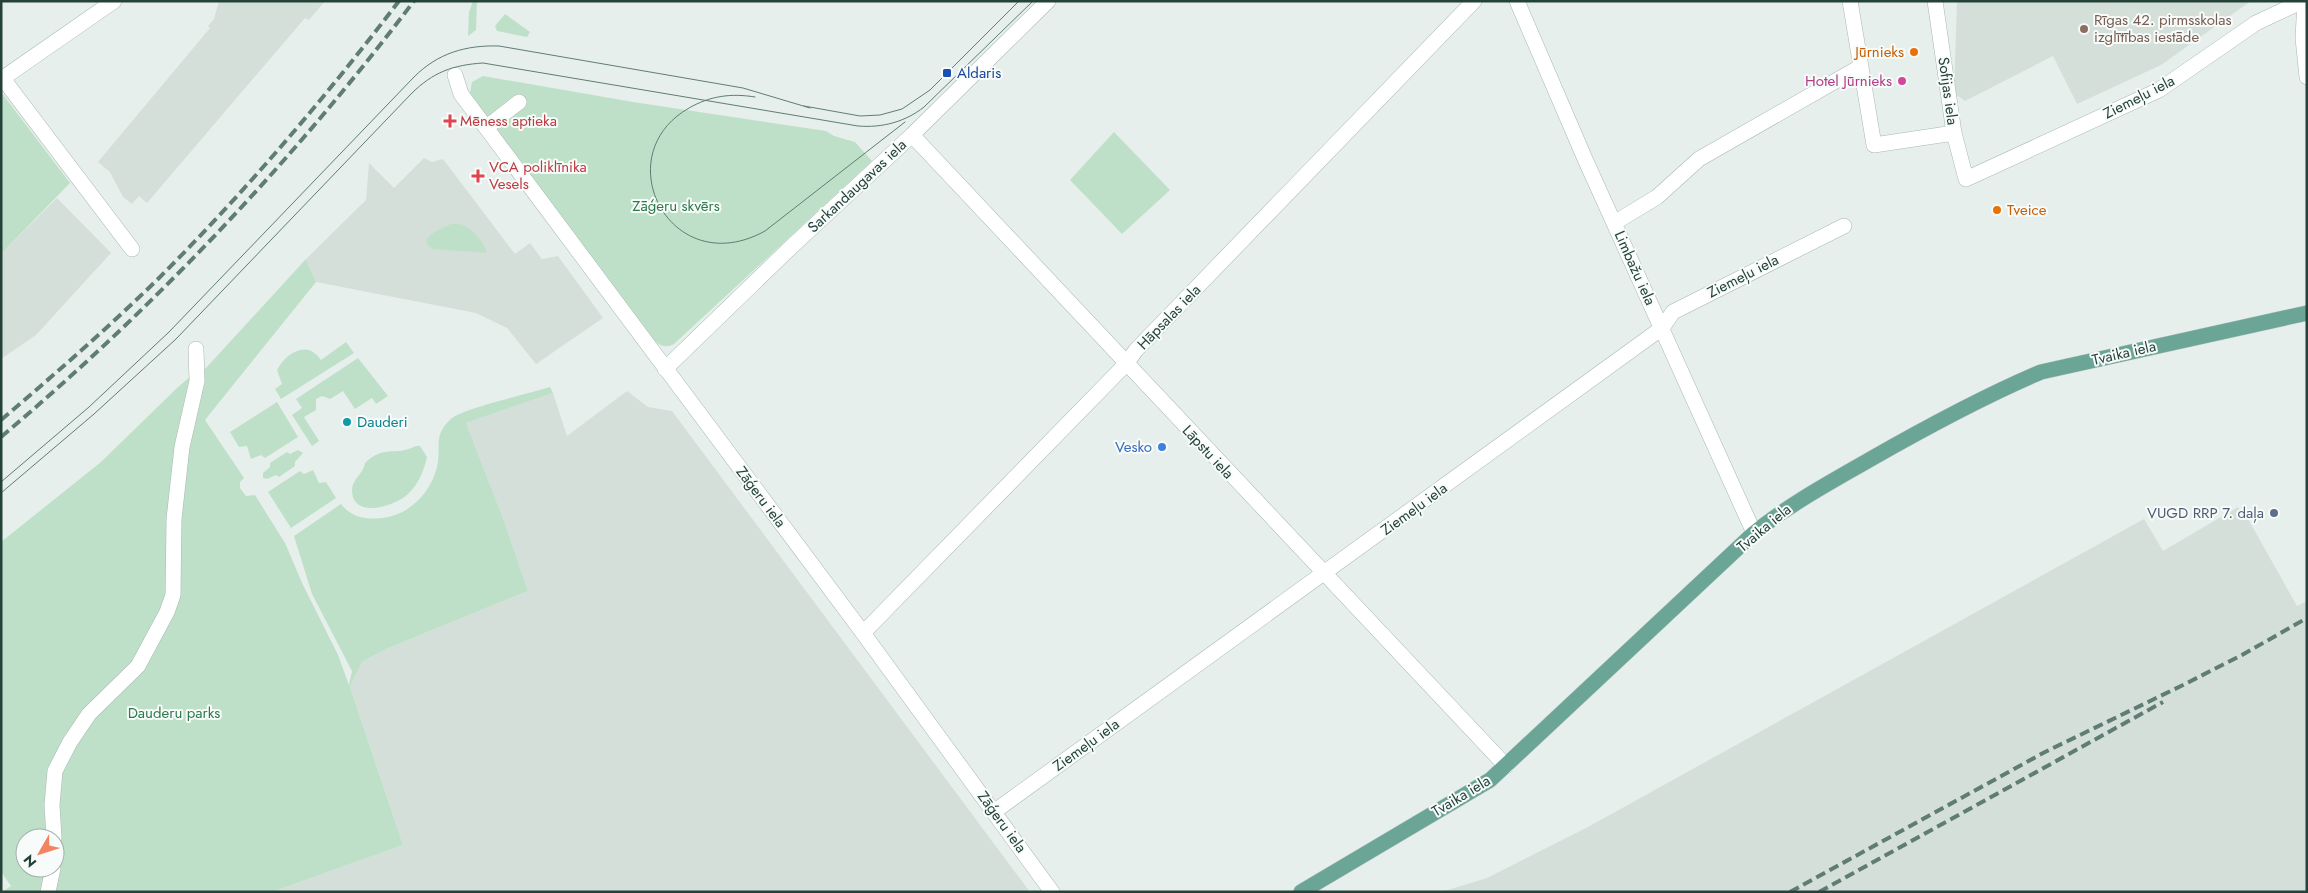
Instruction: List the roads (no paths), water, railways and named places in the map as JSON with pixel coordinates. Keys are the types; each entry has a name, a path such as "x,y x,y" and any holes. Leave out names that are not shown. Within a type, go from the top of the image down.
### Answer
{"main road":[{"name":"Tvaika iela","path":"1301,892 1490,780 1754,533 1798,500 1905,440 2004,388 2041,372 2307,313"}],"street":[{"path":"114,1 2,77 132,249"},
{"name":"Sarkandaugavas iela","path":"665,369 789,248 912,135 1048,1"},
{"name":"Hāpsalas iela","path":"863,633 1126,364 1136,350 1474,1"},
{"name":"Limbažu iela","path":"1517,1 1614,223 1754,533"},
{"path":"1850,1 1874,145 1954,133"},
{"name":"Sofijas iela","path":"1935,1 1954,133 1966,180"},
{"path":"2304,1 2307,77"},
{"name":"Ziemeļu iela","path":"1966,180 2159,90 2256,23 2304,1"},
{"path":"1614,223 1657,196 1699,159 1860,66"},
{"name":"Zāģeru iela","path":"455,75 457,84 468,103 995,811 1052,892"},
{"path":"486,127 519,102"},
{"name":"Lāpstu iela","path":"912,135 1506,766"},
{"name":"Ziemeļu iela","path":"995,811 1323,573 1416,509 1662,328 1673,312 1844,226"},
{"path":"53,828 52,805 55,772 70,742 89,714 138,666 167,612 173,595 174,518 182,447 197,381 196,349"},
{"path":"48,892 51,878"}],"tram line":[{"path":"804,106 860,116 880,115 902,109 930,90 1019,1"},
{"path":"1,493 94,414 176,339 411,94 427,80 444,71 483,63 858,126 876,126 893,123 909,117 924,107 1033,1"},
{"path":"1,482 89,407 169,332 414,77 443,56 475,47 499,46 743,88 810,108"},
{"path":"755,97 721,96 689,108 664,129 652,155 651,182 660,207 677,228 702,240 731,243 765,231 905,122"}],"railway":[{"path":"1,420 120,315 191,245 284,144 399,1"},
{"path":"1,437 113,337 220,231 320,119 414,1"},
{"path":"1790,892 2045,752 2242,655 2307,618"},
{"path":"1819,892 2163,702"}],"place":[{"name":"Rīgas 42. pirmsskolas izglītības iestāde","path":"2084,29"},
{"name":"Jūrnieks","path":"1914,52"},
{"name":"Aldaris","path":"947,73"},
{"name":"Hotel Jūrnieks","path":"1902,81"},
{"name":"Mēness aptieka","path":"450,121"},
{"name":"VCA poliklīnika Vesels","path":"478,176"},
{"name":"Tveice","path":"1997,210"},
{"name":"Dauderi","path":"347,422"},
{"name":"Vesko","path":"1162,447"},
{"name":"VUGD RRP 7. daļa","path":"2274,513"}],"park label":[{"name":"Zāģeru skvērs","path":"676,206"},
{"name":"Dauderu parks","path":"174,713"}]}
